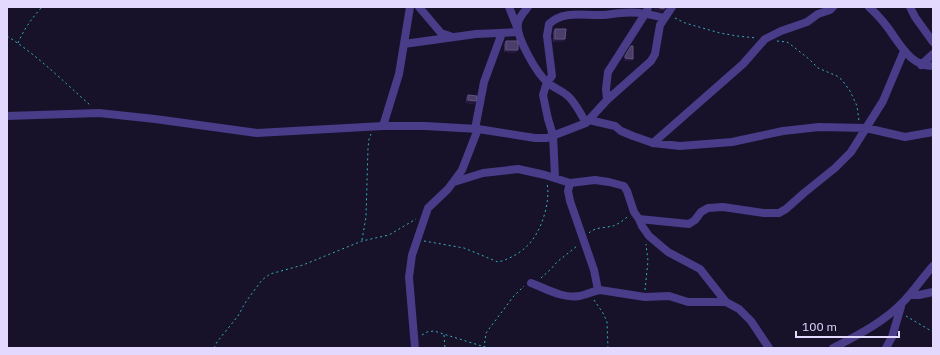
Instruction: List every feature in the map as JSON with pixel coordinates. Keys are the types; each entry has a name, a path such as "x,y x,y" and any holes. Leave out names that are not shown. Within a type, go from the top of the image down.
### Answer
{"street":[{"path":"379,127 397,82 410,7"},
{"path":"419,7 441,33 453,37"},
{"path":"509,7 536,69 548,82 569,96 587,121 615,126 621,131 653,143 680,146 732,142 798,129 819,127 863,128 905,137 933,132"},
{"path":"518,30 519,18 528,7"},
{"path":"7,116 99,113 257,133 426,126 476,129 538,139 547,138 587,121 607,100 653,59 660,25 672,7"},
{"path":"653,143 743,64 765,39 785,29 807,22 818,14 830,10 833,7"},
{"path":"869,7 888,27 910,58 921,64 933,66"},
{"path":"910,7 915,17 933,42"},
{"path":"555,177 554,135 543,98 552,75 547,32 549,24 563,16 571,14 602,15 647,10 664,18"},
{"path":"607,100 606,89 608,72 647,10"},
{"path":"404,44 518,30"},
{"path":"415,344 409,277 412,255 428,208 454,182 462,170 476,129 484,82 502,33"},
{"path":"637,216 689,224 695,220 701,212 708,208 724,207 764,213 778,213 786,210 804,192 835,168 850,152 863,128 883,101 904,51"},
{"path":"921,64 933,54"},
{"path":"454,182 483,173 509,170 527,170 555,177 570,183 595,180 624,186 642,226 654,241 675,257 682,259 700,269 726,302 739,310 750,321 769,348"},
{"path":"570,183 568,191 570,201 594,270 598,290"},
{"path":"834,348 868,329 902,303 933,266"},
{"path":"531,283 569,296 580,296 598,290 607,290 645,297 669,296 688,302 726,302"},
{"path":"910,294 919,295 933,292"},
{"path":"886,348 892,337 902,303"}],"path":[{"path":"18,43 22,32 42,7"},
{"path":"664,18 672,17 685,23 720,33 790,44 821,70 837,76 842,80 850,91 857,106 863,128"},
{"path":"7,36 46,66 99,113"},
{"path":"362,241 366,217 369,139 379,127"},
{"path":"417,239 459,246 487,256 498,262 509,258 526,247 536,234 544,216 548,191 545,174"},
{"path":"214,348 216,342 238,316 245,303 262,280 270,274 303,265 362,241 389,235 409,225 427,212"},
{"path":"484,347 486,333 518,291 542,278 557,262 594,229 615,225 637,216"},
{"path":"644,239 648,261 645,297"},
{"path":"589,293 603,313 607,322 608,348"},
{"path":"900,314 933,332"},
{"path":"415,344 430,331 488,348"},
{"path":"444,334 445,348"}],"building":[{"path":"555,29 566,29 565,39 555,39"},
{"path":"506,41 518,41 518,50 506,50"},
{"path":"631,46 633,46 633,59 625,58 625,56"},
{"path":"468,95 477,96 476,101 468,100"}]}
